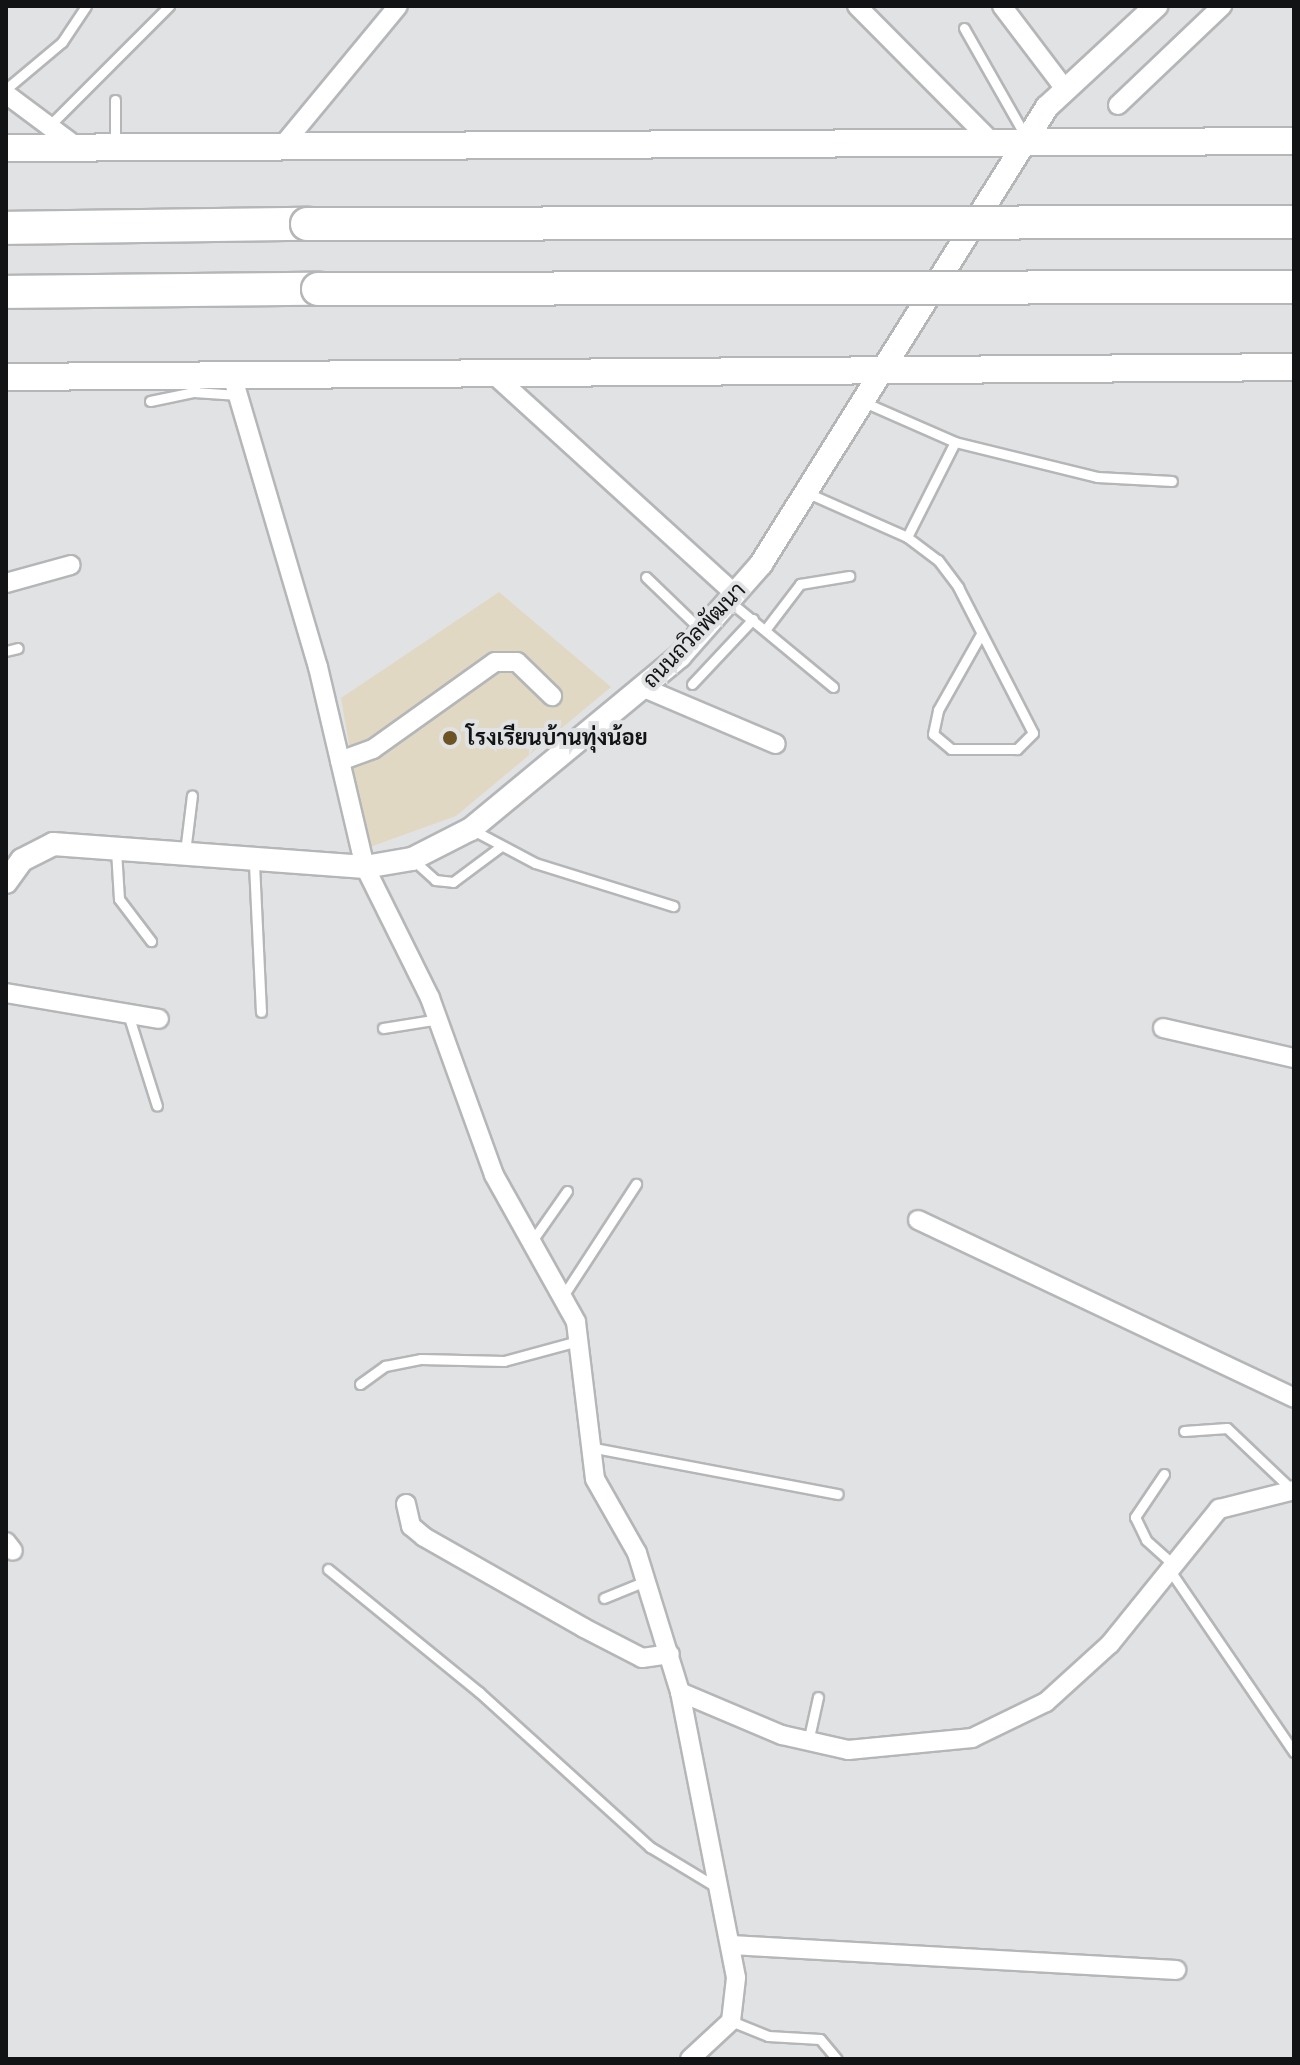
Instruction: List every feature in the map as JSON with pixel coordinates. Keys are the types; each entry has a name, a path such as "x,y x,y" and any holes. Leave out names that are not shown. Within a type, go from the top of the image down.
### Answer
{"highway":[{"path":"6,228 307,224 1294,222"},
{"path":"6,292 1294,287"}],"main road":[{"path":"6,148 1026,137 1294,141"},
{"path":"6,377 236,385 489,370 1294,367"}],"street":[{"path":"857,6 988,138"},
{"path":"1002,6 1065,89"},
{"name":"ถนนถวิลพัฒนา","path":"7,877 53,844 116,846 254,864 365,867 412,859 471,829 644,688 732,598 810,494 1026,137 1065,89 1156,6"},
{"path":"1118,105 1222,6"},
{"path":"283,145 391,9"},
{"path":"6,91 77,147"},
{"path":"489,370 732,598"},
{"path":"236,385 340,761 365,867 439,1019 477,1136 563,1296 581,1340 589,1447 603,1497 648,1580 670,1654 680,1692 716,1887 731,1945 731,2021 690,2059"},
{"path":"6,583 71,565"},
{"path":"340,761 373,749 495,662 517,662 552,696"},
{"path":"644,688 776,744"},
{"path":"6,993 159,1019"},
{"path":"1163,1028 1294,1058"},
{"path":"918,1220 1294,1398"},
{"path":"680,1692 808,1742 848,1750 926,1748 1013,1721 1110,1644 1219,1509 1293,1490"},
{"path":"406,1504 416,1531 531,1598 642,1658 670,1654"},
{"path":"731,1945 1176,1970"}],"lane":[{"path":"6,91 62,42 86,6"},
{"path":"51,124 169,6"},
{"path":"964,28 1026,137"},
{"path":"115,100 115,147"},
{"path":"150,401 236,385"},
{"path":"866,403 955,442 1097,477 1172,481"},
{"path":"907,537 955,442"},
{"path":"810,494 907,537 938,560 981,634 1033,733 1017,749 951,749 933,734 938,710 981,634"},
{"path":"765,630 800,584 849,576"},
{"path":"646,577 702,631"},
{"path":"732,598 833,687"},
{"path":"692,684 753,619"},
{"path":"6,651 18,648"},
{"path":"185,855 192,795"},
{"path":"471,829 500,847 673,906"},
{"path":"116,846 119,899 151,941"},
{"path":"412,859 435,880 453,882 500,847"},
{"path":"254,864 261,1012"},
{"path":"128,1014 157,1106"},
{"path":"383,1028 439,1019"},
{"path":"563,1296 636,1184"},
{"path":"532,1241 567,1191"},
{"path":"360,1384 385,1366 409,1361 504,1361 581,1340"},
{"path":"1184,1431 1227,1428 1293,1490"},
{"path":"589,1447 838,1494"},
{"path":"1164,1474 1135,1517 1146,1540 1173,1569 1294,1752"},
{"path":"328,1569 479,1692 650,1847 716,1887"},
{"path":"604,1598 648,1580"},
{"path":"808,1742 818,1697"},
{"path":"731,2021 768,2036 820,2039 833,2045 837,2059"}],"shaded area":[{"name":"โรงเรียนบ้านทุ่งน้อย","path":"499,592 611,687 456,816 367,848 341,698"}],"place":[{"name":"โรงเรียนบ้านทุ่งน้อย","path":"450,738"}]}
